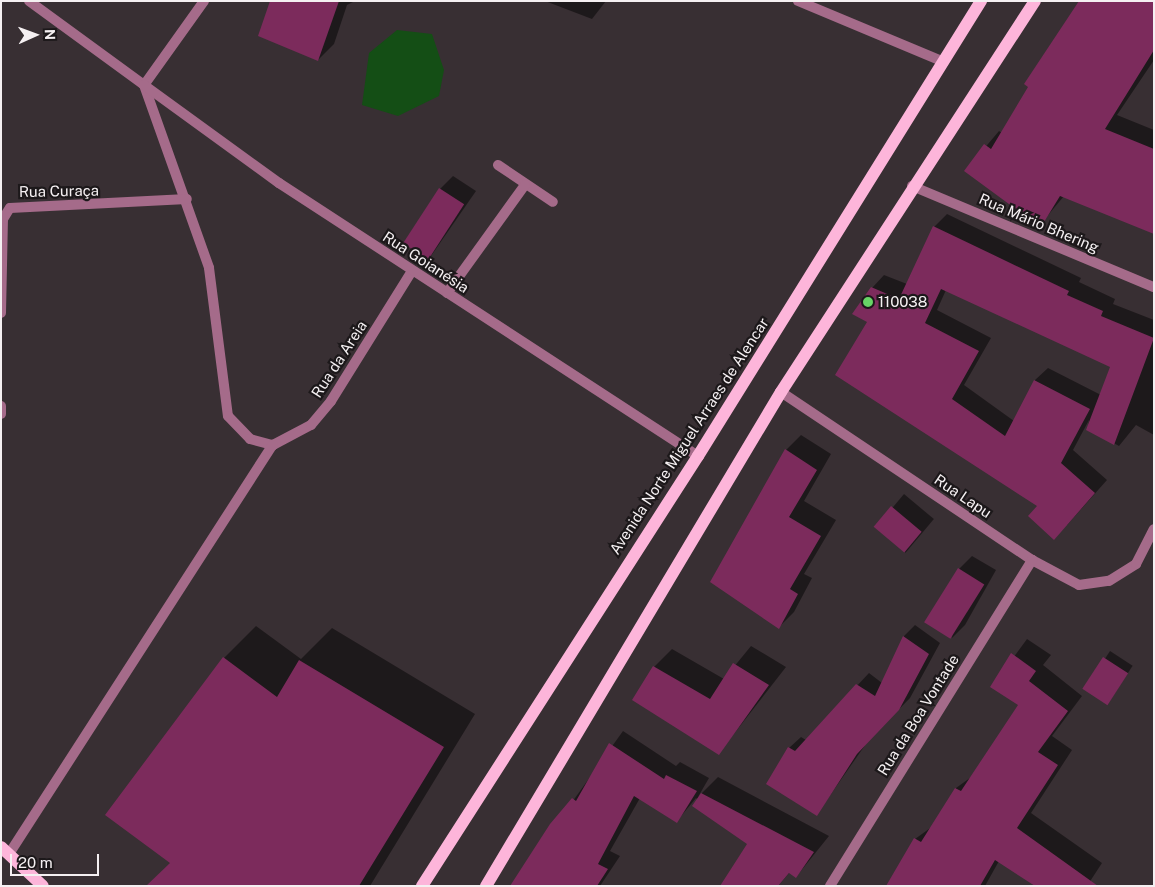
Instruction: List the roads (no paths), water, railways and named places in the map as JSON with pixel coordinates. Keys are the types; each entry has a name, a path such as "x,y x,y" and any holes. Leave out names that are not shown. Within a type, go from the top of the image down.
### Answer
{"main road":[{"name":"Avenida Norte Miguel Arraes de Alencar","path":"422,886 698,456 981,1"},
{"path":"486,886 781,392 912,186 1035,1"},
{"path":"5,850 43,886"}],"street":[{"name":"Rua Goianésia","path":"29,1 279,183 698,456"},
{"path":"5,850 273,445 250,439 228,416 209,268 169,150 144,85 204,1"},
{"path":"798,1 944,62"},
{"path":"498,165 525,185 553,202"},
{"path":"447,293 525,185"},
{"name":"Rua Mário Bhering","path":"912,186 1154,287"},
{"name":"Rua Curaça","path":"1,313 3,219 10,208 186,199"},
{"name":"Rua da Areia","path":"273,445 297,436 331,401 412,271"},
{"name":"Rua Lapu","path":"781,392 1032,560 1079,585 1109,581 1136,564 1154,529"},
{"path":"1,406 1,414"},
{"name":"Rua da Boa Vontade","path":"830,886 1032,560"}],"place":[{"name":"110038","path":"868,302"}]}
